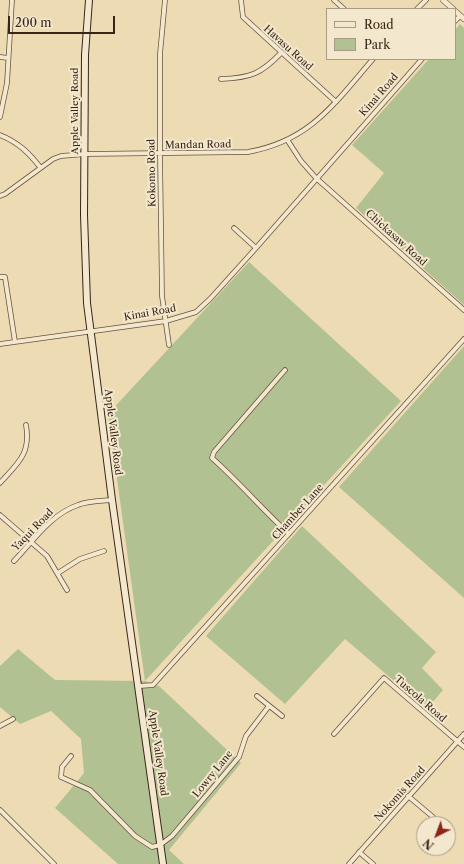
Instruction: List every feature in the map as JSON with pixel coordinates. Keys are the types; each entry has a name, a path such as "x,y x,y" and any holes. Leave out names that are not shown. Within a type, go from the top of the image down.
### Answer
{"main road":[{"name":"Apple Valley Road","path":"89,0 85,55 85,154 86,277 90,331 163,864"}],"street":[{"path":"0,117 7,83 12,0"},
{"name":"Kokomo Road","path":"165,0 160,54 160,154 162,296 169,345"},
{"name":"Havasu Road","path":"241,0 244,17 336,102"},
{"path":"334,0 343,8"},
{"path":"418,8 426,0"},
{"path":"443,0 452,8"},
{"path":"221,80 244,78 259,73 281,52"},
{"path":"0,56 8,58"},
{"name":"Mandan Road","path":"0,196 25,180 40,167 61,156 85,154 248,152 288,141 319,120 372,60"},
{"name":"Kinai Road","path":"0,344 166,321 196,312 210,299 256,248 421,60"},
{"path":"0,135 14,141 30,154 40,167"},
{"path":"288,141 300,161 316,178"},
{"name":"Chickasaw Road","path":"316,178 464,310"},
{"path":"234,228 256,248"},
{"path":"0,277 6,277 15,342"},
{"name":"Chamber Lane","path":"139,686 153,685 464,339"},
{"path":"285,370 214,452 212,458 246,489 259,506 289,534"},
{"path":"0,483 26,451 28,439 26,425"},
{"name":"Yaqui Road","path":"14,562 62,512 79,504 112,500"},
{"path":"0,515 47,556 67,590"},
{"path":"58,573 80,559 104,551"},
{"name":"Tuscola Road","path":"334,734 384,678 464,748"},
{"path":"257,696 282,716"},
{"name":"Lowry Lane","path":"160,844 172,836 239,757 246,736 269,706"},
{"path":"0,726 12,719"},
{"name":"Nokomis Road","path":"349,864 464,734"},
{"path":"71,756 62,767 61,777 90,790 140,841 152,847 160,844"},
{"path":"408,796 432,816"},
{"path":"0,810 54,864"},
{"path":"359,852 373,864"}],"green space":[{"path":"460,24 464,28 464,305 356,208 384,173 352,145 428,60 456,60 456,29"},
{"path":"249,262 401,401 145,681 108,414"},
{"path":"464,346 464,598 339,487"},
{"path":"302,526 436,652 422,668 443,690 427,709 345,639 285,704 206,636"},
{"path":"18,649 55,680 145,681 159,686 241,763 169,850 184,864 118,864 55,808 84,773 81,739 51,711 20,724 0,707 0,666"}]}
